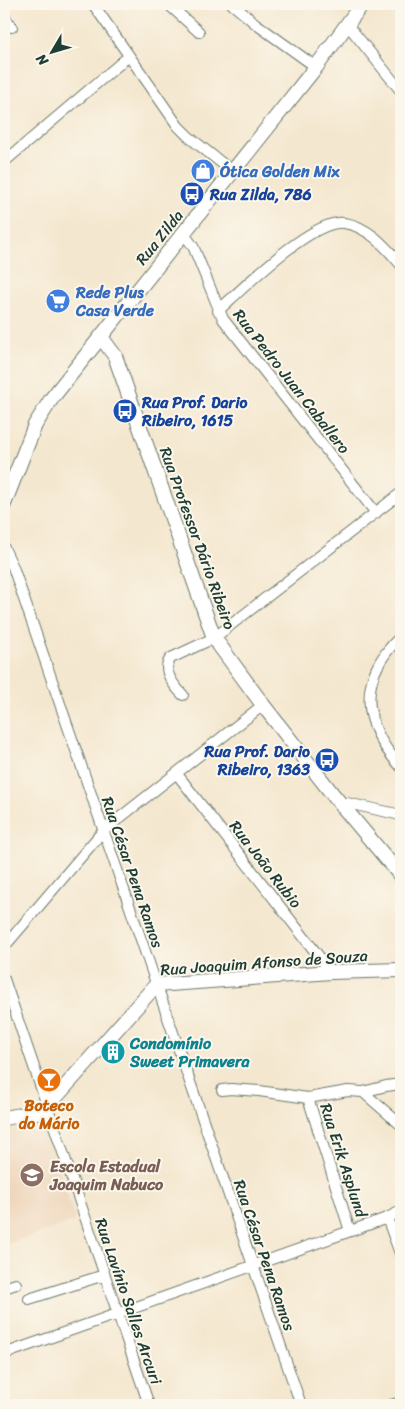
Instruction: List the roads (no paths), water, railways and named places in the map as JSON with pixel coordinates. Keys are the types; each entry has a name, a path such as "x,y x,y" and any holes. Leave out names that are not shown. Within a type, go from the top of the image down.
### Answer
{"street":[{"path":"93,4 178,126 233,172"},
{"path":"232,4 256,24 316,67"},
{"name":"Rua Zilda","path":"4,504 35,425 52,398 316,67 362,4"},
{"path":"172,5 199,32"},
{"path":"4,16 12,27"},
{"path":"347,24 401,91"},
{"path":"4,162 129,56"},
{"path":"218,311 296,242 332,222 354,225 368,233 382,244 401,265"},
{"name":"Rua Pedro Juan Caballero","path":"184,234 193,246 218,311 376,513"},
{"name":"Rua Professor Dário Ribeiro","path":"101,337 115,356 214,638 262,705 340,804 401,876"},
{"path":"183,695 170,679 167,666 171,658 214,638 401,493"},
{"name":"Rua César Pena Ramos","path":"4,548 13,567 102,831 301,1405"},
{"path":"401,636 388,648 377,665 370,687 370,708 375,730 388,752 401,767"},
{"path":"4,947 102,831 177,774 262,705"},
{"name":"Rua João Rubio","path":"177,774 331,972"},
{"path":"340,804 347,803 401,816"},
{"name":"Rua Joaquim Afonso de Souza","path":"47,1107 156,985 331,972 401,970"},
{"name":"Rua Lavínio Salles Arcuri","path":"4,978 149,1405"},
{"path":"222,1090 259,1091 308,1098 348,1091 363,1092 401,1084"},
{"path":"363,1092 401,1125"},
{"name":"Rua Erik Asplund","path":"308,1098 350,1231"},
{"path":"4,1118 37,1112 47,1107"},
{"path":"4,1354 116,1312 387,1218 401,1211"},
{"path":"387,1218 398,1240 401,1256"},
{"path":"29,1299 104,1275"},
{"path":"4,1288 16,1284"},
{"path":"391,1405 401,1402"}],"place":[{"name":"Ótica Golden Mix","path":"203,171"},
{"name":"Rua Zilda, 786","path":"192,194"},
{"name":"Rede Plus Casa Verde","path":"58,301"},
{"name":"Rua Prof. Dario Ribeiro, 1615","path":"125,411"},
{"name":"Rua Prof. Dario Ribeiro, 1363","path":"327,760"},
{"name":"Condomínio Sweet Primavera","path":"113,1052"},
{"name":"Boteco do Mário","path":"49,1080"},
{"name":"Escola Estadual Joaquim Nabuco","path":"32,1175"}]}
